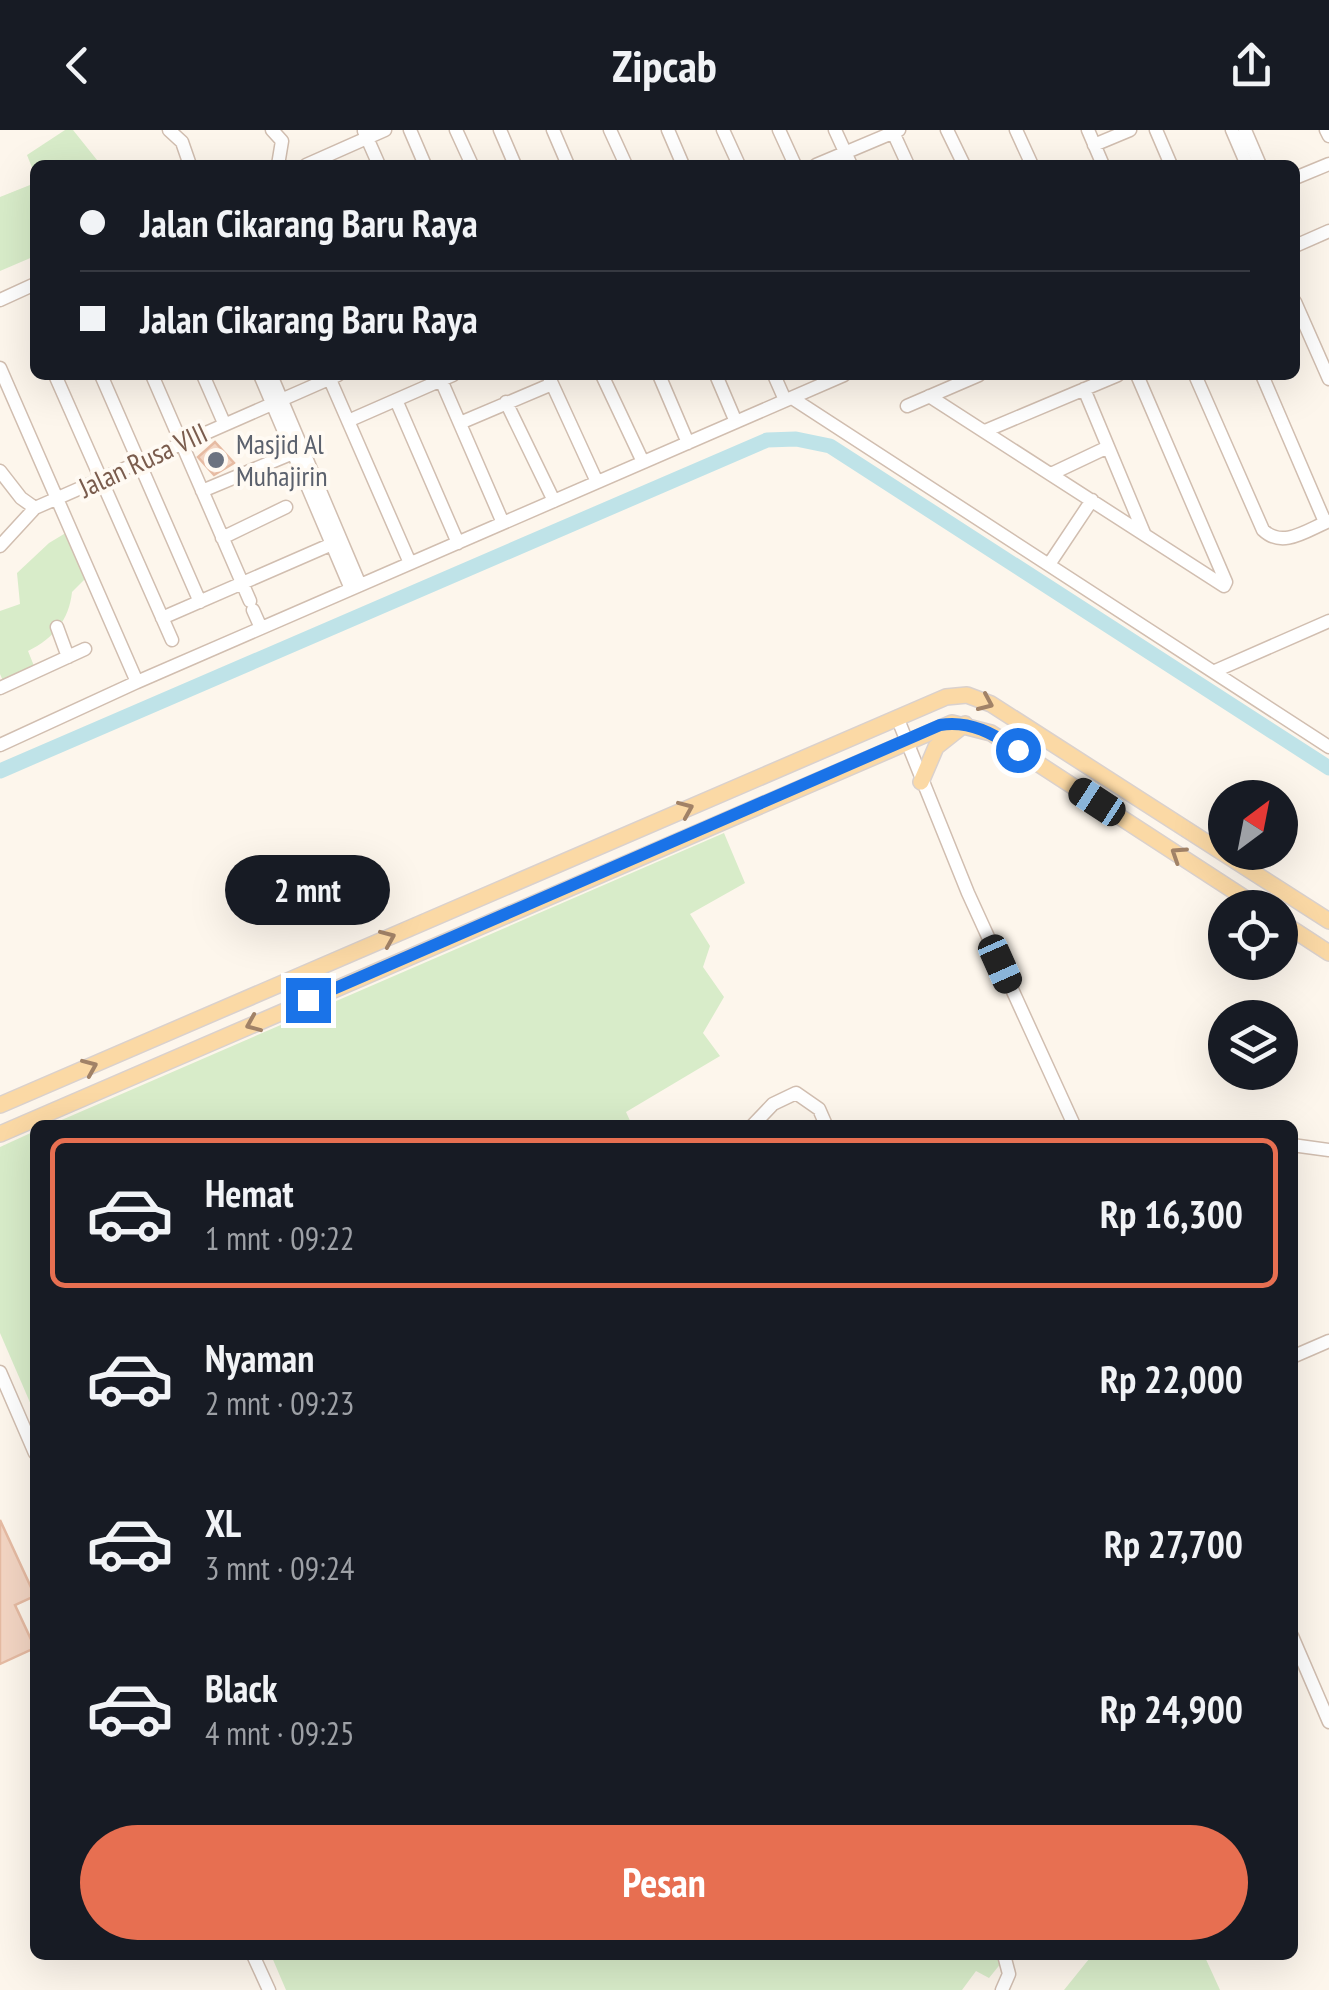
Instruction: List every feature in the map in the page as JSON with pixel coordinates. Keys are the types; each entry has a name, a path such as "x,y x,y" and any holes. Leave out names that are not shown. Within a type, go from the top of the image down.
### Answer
{"main road":[{"path":"0,1106 946,697 967,695 991,704 1329,921"},
{"path":"921,782 936,747 965,724"},
{"path":"32,1120 940,725 965,724 992,733 1232,890"},
{"path":"1298,933 1329,953"},
{"path":"189,1023 201,1046"},
{"path":"0,1134 30,1121"}],"street":[{"path":"169,130 182,142 188,160"},
{"path":"272,130 282,141 279,160"},
{"path":"331,160 365,134 385,130"},
{"path":"410,130 423,160"},
{"path":"456,130 470,160"},
{"path":"500,130 514,160"},
{"path":"553,130 566,160"},
{"path":"610,130 624,160"},
{"path":"668,130 681,160"},
{"path":"724,130 737,160"},
{"path":"779,130 792,160"},
{"path":"835,130 848,159 895,131 906,160"},
{"path":"947,130 962,160"},
{"path":"1016,130 1030,160"},
{"path":"1088,130 1101,160"},
{"path":"1094,145 1130,130"},
{"path":"1156,130 1170,160"},
{"path":"1232,130 1245,160"},
{"path":"1245,130 1258,160"},
{"path":"365,134 377,160"},
{"path":"1300,176 1329,164"},
{"path":"1300,244 1329,231"},
{"path":"0,300 30,286"},
{"path":"1300,313 1329,379"},
{"path":"0,368 138,682"},
{"path":"57,380 172,640"},
{"path":"103,380 200,602"},
{"path":"154,380 261,628"},
{"path":"206,380 224,423"},
{"path":"263,380 277,401 355,587"},
{"path":"272,380 293,452 355,587"},
{"name":"Jalan Rusa VIII","path":"35,508 323,380"},
{"path":"333,380 410,563"},
{"path":"348,421 442,380"},
{"path":"448,380 460,423 504,523"},
{"path":"460,423 550,380 597,482"},
{"path":"604,380 643,462"},
{"path":"661,380 688,442"},
{"path":"718,380 736,422"},
{"path":"777,380 789,399 1050,563 1329,747"},
{"path":"0,745 830,380"},
{"path":"907,406 966,380"},
{"path":"985,432 1106,380"},
{"path":"929,396 1219,586 1226,584 1139,380"},
{"path":"1197,380 1262,530 1270,537 1284,540 1327,522 1264,380"},
{"path":"813,388 818,414"},
{"path":"1084,389 1144,534"},
{"path":"396,400 458,543"},
{"path":"506,402 554,501"},
{"path":"1051,474 1108,447"},
{"path":"202,491 293,452"},
{"path":"0,471 21,498 35,508 0,546"},
{"path":"222,538 311,496"},
{"path":"1050,563 1092,500"},
{"path":"162,618 332,544"},
{"path":"1216,671 1329,622"},
{"path":"57,626 68,657"},
{"path":"0,688 85,650"},
{"path":"897,716 921,782 1072,1120"},
{"path":"758,1120 772,1104 796,1093 819,1109 824,1120"},
{"path":"1298,1144 1329,1150"},
{"path":"1298,1354 1329,1341"},
{"path":"0,1372 30,1441"},
{"path":"1298,1650 1329,1722"},
{"path":"255,1960 269,1990"},
{"path":"1002,1990 1008,1974 1005,1960"}],"green space":[{"path":"65,130 73,130 97,160 30,162 27,155"},
{"path":"30,185 30,258 0,271 0,197"},
{"path":"69,531 88,576 72,592 59,627 28,651 34,666 3,681 0,611 20,604 17,573 49,543"},
{"path":"724,833 745,883 690,914 710,946 703,967 724,997 703,1033 720,1056 626,1112 630,1120 62,1120"},
{"path":"30,1133 30,1402 0,1333 0,1147"},
{"path":"273,1960 1002,1962 989,1978 976,1971 962,1990 286,1990"},
{"path":"1088,1960 1206,1960 1220,1990 1064,1990"}],"building":[{"name":"Masjid Al Muhajirin","path":"215,442 234,463 214,475 198,457"},
{"path":"0,1520 30,1585 30,1598 15,1605 30,1637 30,1650 0,1664"}],"waterway":[{"path":"0,771 767,440 796,439 830,446 1329,768"}],"place":[{"name":"Masjid Al Muhajirin","path":"216,460"}],"route":[{"path":"308,1000 940,725 965,724 992,733 1018,750"}]}
